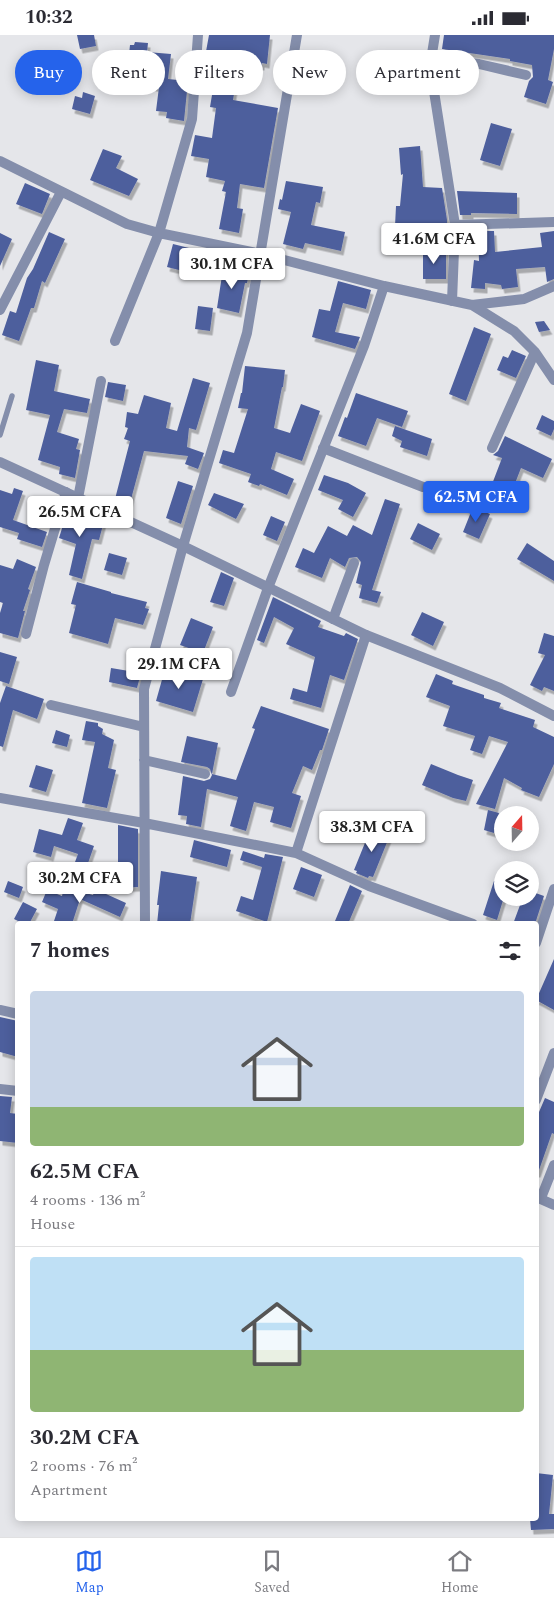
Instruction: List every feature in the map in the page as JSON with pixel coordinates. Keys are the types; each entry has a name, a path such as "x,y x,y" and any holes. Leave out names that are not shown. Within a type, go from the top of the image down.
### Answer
{"street":[{"path":"114,341 159,233 192,119 198,35"},
{"path":"145,921 144,689 183,546 248,333 297,35"},
{"path":"433,50 435,35"},
{"path":"479,64 526,75"},
{"path":"435,95 455,225 452,301"},
{"path":"0,161 61,193 127,224 159,233 261,254 384,286 472,305 524,299 554,286"},
{"path":"0,311 61,193"},
{"path":"455,225 554,222"},
{"path":"231,691 268,588 364,346 384,286"},
{"path":"472,305 514,331 535,352 554,380"},
{"path":"492,448 535,352"},
{"path":"78,498 101,381"},
{"path":"324,448 423,487"},
{"path":"0,462 183,546 366,635 500,688 554,716"},
{"path":"26,634 44,565 66,493"},
{"path":"333,619 354,563"},
{"path":"296,853 366,635"},
{"path":"51,705 144,727"},
{"path":"144,760 205,773"},
{"path":"0,798 144,823 296,853 369,886 458,921"},
{"path":"539,934 554,889"},
{"path":"0,1010 15,1013"},
{"path":"539,1091 554,1053"},
{"path":"0,1089 15,1091"},
{"path":"539,1195 554,1165"},
{"path":"539,1198 554,1205"}],"lane":[{"path":"0,435 12,396"}],"building":[{"path":"77,35 94,35 96,46 80,49"},
{"path":"209,35 270,35 267,64 263,63 263,50 206,50"},
{"path":"444,35 554,35 554,49 548,80 553,82 546,104 524,97 529,81 533,77 532,65 510,61 510,59 479,54 479,50 442,49"},
{"path":"135,42 148,43 147,50 129,50 130,45 134,45"},
{"path":"165,54 171,54 168,79 175,80 175,95 187,95 184,121 166,118 167,112 156,111 158,95 165,95"},
{"path":"83,92 95,96 90,114 72,109 75,96 82,98"},
{"path":"212,95 234,95 233,100 278,108 264,188 240,184 237,208 243,209 239,233 219,229 226,192 222,191 225,181 206,177 209,159 191,156 195,135 212,138 216,108 210,107"},
{"path":"491,123 512,129 500,166 480,160"},
{"path":"420,146 423,187 442,188 447,228 395,226 396,206 400,206 403,174 401,175 399,148"},
{"path":"103,149 122,156 116,168 138,179 129,196 90,180"},
{"path":"286,181 323,187 320,203 316,202 311,225 345,232 341,251 305,243 303,249 283,244 291,212 278,209"},
{"path":"25,183 50,194 42,214 16,204"},
{"path":"457,191 517,193 517,214 471,213 471,215 460,215"},
{"path":"478,231 494,231 495,252 542,247 540,233 554,231 554,279 547,282 545,267 516,269 518,287 502,289 501,285 485,283 485,289 471,288 474,260 479,261"},
{"path":"49,232 65,239 45,283 42,281 34,308 31,308 19,341 2,335 10,311 16,313 27,278 33,269"},
{"path":"0,233 12,239 0,266"},
{"path":"173,244 197,250 191,273 167,267"},
{"path":"423,250 446,250 446,279 423,279"},
{"path":"223,269 249,273 239,313 217,308"},
{"path":"338,281 371,290 366,309 343,303 335,332 360,337 355,349 312,337 319,309 330,311"},
{"path":"198,306 213,308 210,331 195,329"},
{"path":"544,321 550,330 539,332 535,322"},
{"path":"474,327 491,334 466,401 449,394"},
{"path":"512,350 526,356 516,378 497,370 503,356 508,358"},
{"path":"36,360 59,365 54,391 90,399 87,413 64,409 57,432 79,439 76,449 80,450 75,478 59,474 60,467 38,460 50,415 26,410"},
{"path":"245,366 285,370 274,428 290,433 301,404 320,411 302,461 276,452 271,469 294,479 287,495 260,484 259,486 248,482 251,474 219,463 223,450 234,453 248,409 238,408"},
{"path":"193,378 210,383 196,430 189,428 187,447 204,453 198,469 185,464 188,456 144,451 130,503 115,499 130,441 124,439 128,428 125,427 127,412 138,414 144,395 171,403 166,428 177,431"},
{"path":"108,382 126,385 123,401 105,397"},
{"path":"356,393 408,411 402,427 377,418 366,446 338,436"},
{"path":"542,415 554,421 554,429 551,436 536,429"},
{"path":"395,426 432,439 427,456 400,447 402,441 392,436"},
{"path":"505,436 552,459 543,478 521,468 509,499 489,492 502,458 493,455 498,451"},
{"path":"324,475 348,483 366,493 353,517 338,509 343,500 318,490"},
{"path":"178,481 193,486 181,524 166,518"},
{"path":"14,488 23,491 13,520 47,532 42,547 17,539 19,533 0,527 0,490 12,494"},
{"path":"214,493 244,504 236,519 208,505"},
{"path":"385,499 400,504 372,590 381,592 377,603 359,598 362,585 356,583 361,562 357,557 349,558 345,567 330,558 322,578 295,567 303,548 314,553 328,526 347,536 353,525 372,535"},
{"path":"473,507 490,514 479,539 463,532"},
{"path":"68,509 104,521 99,540 92,539 82,579 69,575 76,544 59,538"},
{"path":"271,516 285,522 277,541 263,535"},
{"path":"418,523 440,534 432,550 410,539"},
{"path":"527,543 554,561 554,581 517,559"},
{"path":"109,553 127,558 122,575 104,570"},
{"path":"17,559 36,567 28,589 30,590 23,611 25,611 18,638 0,633 0,613 3,603 0,602 0,565 13,569"},
{"path":"221,572 234,578 224,606 210,602"},
{"path":"77,582 147,602 145,608 149,609 143,625 115,618 108,644 69,633 76,605 71,604"},
{"path":"273,597 321,621 318,627 344,636 346,633 358,639 344,680 330,675 321,708 290,699 293,688 307,692 315,657 286,644 294,628 274,617 264,643 257,640"},
{"path":"422,612 444,622 433,646 411,635"},
{"path":"191,618 213,627 203,653 180,645"},
{"path":"544,633 554,636 554,691 544,687 542,691 530,685 545,655 538,653"},
{"path":"0,652 17,657 9,684 0,681"},
{"path":"111,668 141,673 137,688 109,682"},
{"path":"165,669 203,679 193,712 156,701"},
{"path":"436,674 453,681 452,684 501,703 499,708 535,720 533,727 554,737 554,764 539,797 521,790 522,788 504,778 494,809 476,804 508,742 489,736 482,754 470,750 475,736 443,726 450,706 426,697"},
{"path":"6,686 44,699 37,719 13,710 3,747 0,746 0,703"},
{"path":"261,706 329,729 322,750 320,750 312,770 303,766 292,793 301,796 291,828 270,822 274,807 254,802 246,831 230,826 238,797 207,789 201,827 186,824 187,816 178,815 183,776 204,781 210,779 212,775 207,767 181,762 187,736 218,743 212,774 236,780 255,729 252,728"},
{"path":"86,721 98,723 98,726 103,729 102,734 114,740 108,768 116,770 107,808 82,803 95,742 82,740"},
{"path":"56,730 70,735 67,747 52,743"},
{"path":"431,764 473,780 466,801 453,798 422,785"},
{"path":"36,765 53,770 46,792 29,787"},
{"path":"488,810 494,812 494,833 484,830"},
{"path":"68,818 83,823 77,840 94,846 87,866 75,862 78,854 54,846 51,857 33,852 39,829 62,835"},
{"path":"118,825 138,829 138,887 118,888"},
{"path":"371,828 390,835 373,877 369,876 368,878 356,873 357,871 354,870"},
{"path":"194,840 231,850 227,867 190,857"},
{"path":"243,851 264,858 265,854 283,857 267,921 236,911 241,896 253,900 262,867 240,860"},
{"path":"301,867 322,875 314,897 293,889"},
{"path":"161,871 197,877 190,921 157,921 159,905 157,905"},
{"path":"8,881 23,887 19,898 4,892"},
{"path":"494,881 494,906 501,906 497,920 483,915"},
{"path":"350,885 362,891 349,921 335,921"},
{"path":"64,887 93,895 95,889 126,903 120,917 80,899 73,921 54,921 58,909 42,902 47,890 62,896"},
{"path":"539,894 544,896 536,921 514,921 520,906 539,906"},
{"path":"23,902 37,909 31,921 18,921 14,919"},
{"path":"554,959 554,1010 539,1002 539,993"},
{"path":"0,1017 15,1020 15,1056 0,1052"},
{"path":"0,1096 12,1097 10,1113 15,1114 15,1143 0,1141"},
{"path":"545,1098 554,1102 554,1134 552,1133 539,1170 539,1112"},
{"path":"539,1473 553,1475 549,1514 554,1514 554,1529 531,1530 530,1521 539,1521"}]}
